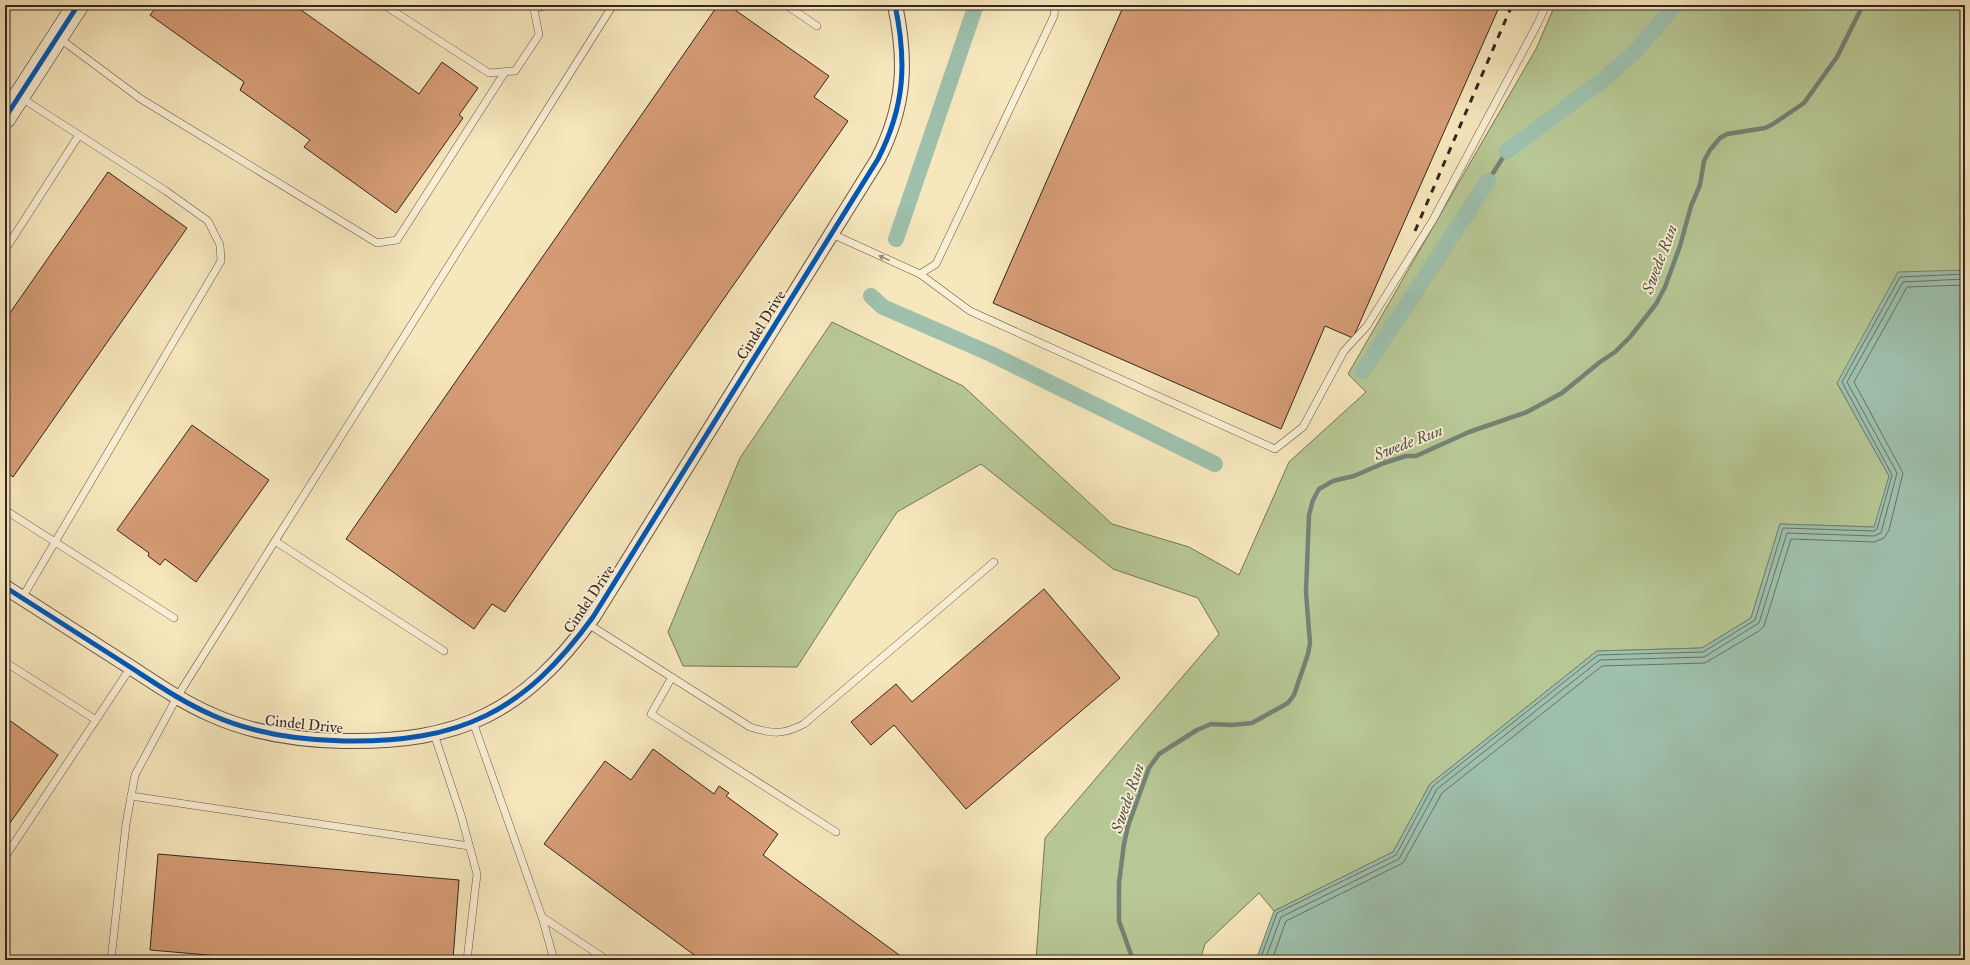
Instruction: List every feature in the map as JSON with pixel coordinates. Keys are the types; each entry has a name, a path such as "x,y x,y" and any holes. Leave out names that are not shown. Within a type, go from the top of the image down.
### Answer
{"street":[{"path":"5,118 78,5"},
{"name":"Cindel Drive","path":"5,587 178,697 213,716 240,727 267,734 296,739 363,741 434,734 472,722 516,699 558,662 588,624 878,159 888,139 901,96 903,74 902,51 895,5"}],"lane":[{"path":"384,5 489,73 515,71 539,36 534,9"},
{"path":"526,5 534,9 548,5"},
{"path":"111,960 126,824 135,775 178,697 613,5"},
{"path":"786,5 817,26"},
{"path":"920,274 936,264 1054,16 1055,5"},
{"path":"832,234 920,274 970,311 1275,448 1303,427 1344,351 1367,326 1433,220 1538,23 1546,5"},
{"path":"57,37 141,99 377,243 397,240 506,72"},
{"path":"19,96 166,191 208,221 220,245 221,261 22,598"},
{"path":"5,250 79,135"},
{"path":"5,510 174,618"},
{"path":"275,541 444,651"},
{"path":"588,624 750,727 769,733 790,732 804,724 994,562"},
{"path":"5,662 96,720"},
{"path":"5,857 131,667"},
{"path":"672,677 651,714 836,832"},
{"path":"472,722 542,917 554,960"},
{"path":"434,734 477,874 467,960"},
{"path":"131,796 469,846"},
{"path":"542,917 607,960"}],"green space":[{"path":"1555,5 1965,5 1965,270 1837,383 1889,476 1875,527 1780,524 1751,618 1702,648 1597,651 1430,784 1393,852 1274,911 1259,893 1205,944 1200,960 1036,960 1045,838 1219,634 1198,598 1113,569 981,464 897,512 797,667 683,666 668,632 740,458 832,322 963,386 1112,524 1189,547 1239,575 1289,462 1366,392 1348,374 1536,49"}],"water":[{"path":"1965,270 1965,960 1256,960 1274,911 1393,852 1430,784 1597,651 1702,648 1751,618 1780,524 1874,527 1889,476 1837,383 1898,272"}],"building":[{"path":"158,5 294,5 419,94 442,62 478,88 459,115 463,118 396,213 304,147 310,140 240,90 244,82 150,15"},
{"path":"718,5 728,5 829,76 814,97 848,121 505,612 492,604 474,629 346,539"},
{"path":"1124,5 1500,5 1353,338 1325,326 1281,429 993,303"},
{"path":"108,172 187,228 13,477 5,471 5,320"},
{"path":"192,425 269,480 196,582 165,559 160,565 148,556 149,553 117,530"},
{"path":"1044,589 1120,678 966,809 894,725 871,745 851,722 896,684 912,702"},
{"path":"5,717 58,755 5,830"},
{"path":"653,749 714,794 719,786 729,793 726,796 778,834 763,855 906,960 701,960 544,844 605,761 631,780"},
{"path":"158,854 459,880 453,960 265,960 150,950"}],"waterway":[{"path":"896,239 976,5"},
{"path":"1507,151 1604,79 1636,51 1675,5"},
{"name":"Swede Run","path":"1133,960 1119,921 1119,883 1128,826 1149,768 1159,754 1197,730 1211,724 1232,725 1252,723 1288,703 1294,695 1308,654 1310,643 1306,592 1309,515 1313,500 1319,489 1333,481 1354,476 1384,463 1406,456 1416,456 1469,432 1527,412 1562,393 1600,362 1615,352 1630,337 1656,304 1665,287 1680,246 1691,206 1700,185 1704,161 1710,150 1720,138 1727,134 1765,128 1804,103 1837,57 1863,5"},
{"path":"1488,181 1507,151"},
{"path":"1363,371 1488,181"},
{"path":"871,296 883,307 991,354 1215,464"}],"railway":[{"path":"1415,231 1512,5"}],"cycle path":[{"path":"5,118 78,5"},
{"path":"5,587 179,698 228,722 276,735 343,741 385,740 422,736 456,728 486,715 515,699 541,677 567,650 593,617 878,159 894,121 901,84 901,46 895,5"}]}
